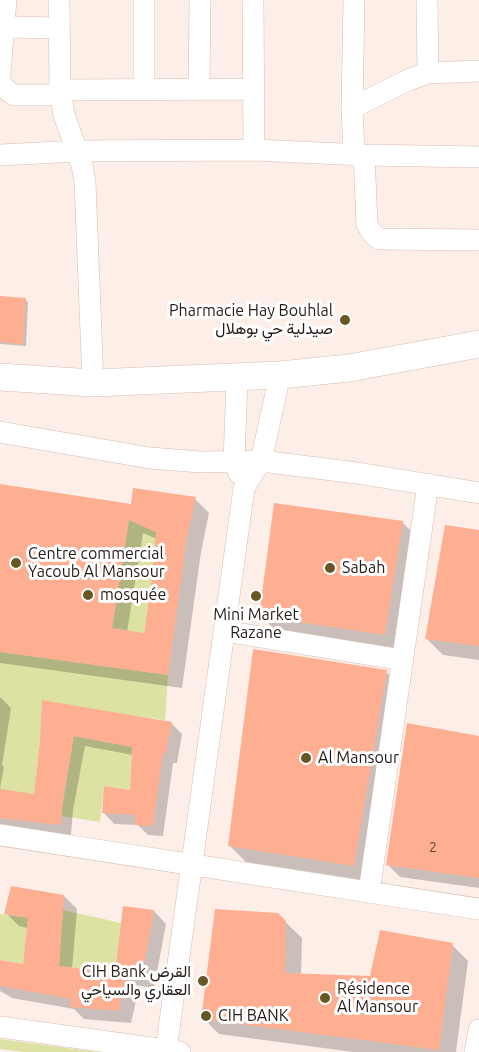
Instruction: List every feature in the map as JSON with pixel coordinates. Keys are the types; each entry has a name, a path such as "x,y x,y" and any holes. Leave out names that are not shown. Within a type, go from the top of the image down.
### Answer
{"main road":[{"path":"0,377 93,383 237,378 349,368 479,344"}],"street":[{"path":"6,0 0,81 4,88 14,95 144,89 254,89"},
{"path":"58,0 64,115 82,165 87,203 93,383"},
{"path":"144,0 144,89"},
{"path":"199,89 200,0"},
{"path":"253,0 254,150"},
{"path":"354,0 352,108 367,224 379,239 479,240"},
{"path":"427,0 428,73"},
{"path":"4,27 59,28"},
{"path":"352,108 408,80 428,73 479,70"},
{"path":"0,155 78,151 254,150 479,157"},
{"path":"0,1028 173,1051 192,864 244,488 261,461 280,375"},
{"path":"237,378 234,462 244,488"},
{"path":"0,432 150,458 200,462 261,461 428,484 479,494"},
{"path":"369,892 428,484"},
{"path":"224,631 403,660"},
{"path":"0,835 479,909"},
{"path":"475,1052 479,1030"}],"green space":[{"path":"129,520 156,532 144,633 112,628"},
{"path":"0,652 168,675 165,720 106,712 40,742 34,794 0,791"},
{"path":"67,735 132,747 130,790 104,786 100,822 61,816 72,747"},
{"path":"63,910 121,923 115,973 59,966"},
{"path":"0,914 28,918 23,964 0,960"},
{"path":"0,1039 96,1052 23,1052 0,1049"}],"building":[{"path":"0,296 26,298 23,344 0,342"},
{"path":"0,484 131,504 133,488 196,497 187,537 168,675 0,652","holes":["129,520 156,532 144,633 112,628"]},
{"name":"Sabah","path":"274,503 403,521 385,635 259,616"},
{"path":"445,525 479,530 479,646 425,639"},
{"name":"Al Mansour","path":"253,649 387,670 354,866 228,846"},
{"path":"42,700 172,722 166,753 163,753 153,826 135,825 135,815 102,813 104,786 130,790 132,747 74,736 61,825 0,818 0,789 34,794"},
{"path":"407,723 479,736 479,878 386,865"},
{"path":"11,886 64,895 59,966 126,974 119,1011 70,1007 71,999 0,986 0,960 23,964 28,918 4,914"},
{"path":"123,906 154,910 142,976 115,972"},
{"name":"Résidence Al Mansour","path":"215,909 278,913 286,921 285,973 370,976 380,930 453,943 439,1050 201,1019"}],"place":[{"name":"Pharmacie Hay Bouhlal صيدلية حي بوهلال","path":"345,320"},
{"name":"Centre commercial Yacoub Al Mansour","path":"16,563"},
{"name":"Sabah","path":"330,568"},
{"name":"mosquée","path":"88,595"},
{"name":"Mini Market Razane","path":"256,596"},
{"name":"Al Mansour","path":"306,758"},
{"name":"CIH Bank القرض العقاري والسياحي","path":"203,981"},
{"name":"Résidence Al Mansour","path":"325,998"},
{"name":"CIH BANK","path":"206,1016"}]}
